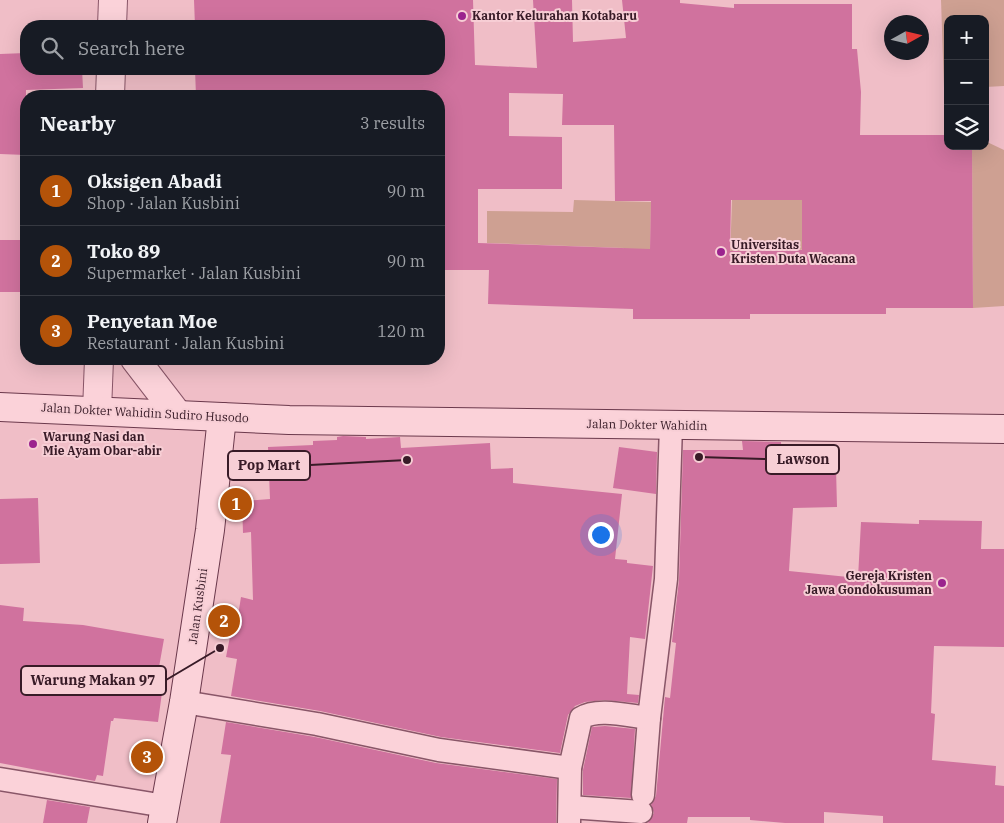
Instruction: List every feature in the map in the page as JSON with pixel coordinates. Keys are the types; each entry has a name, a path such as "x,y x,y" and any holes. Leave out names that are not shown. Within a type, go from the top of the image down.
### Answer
{"main road":[{"path":"112,20 113,0"},
{"path":"110,90 111,75"},
{"path":"97,411 99,365"},
{"path":"140,365 178,415"},
{"name":"Jalan Dokter Wahidin Sudiro Husodo","path":"0,407 289,420"},
{"name":"Jalan Kusbini","path":"164,814 184,702 210,530 222,417"},
{"name":"Jalan Dokter Wahidin","path":"289,420 1004,429"}],"street":[{"path":"649,718 586,714 581,718 570,768 570,815 642,803 649,718 666,579 671,425"},
{"path":"184,702 317,724 439,750 570,768"},
{"path":"0,779 164,814"}],"shaded area":[{"path":"941,0 1004,0 1004,86 989,87 989,15 944,15 944,88"},
{"path":"989,143 1004,150 1004,306 973,308 972,150 989,150"},
{"path":"574,200 651,202 650,259 624,259 624,248 487,243 487,211 573,212"},
{"path":"732,200 802,200 888,249 752,250 730,258"}],"building":[{"path":"194,0 473,0 475,65 537,68 533,0 572,0 573,42 626,38 622,0 680,0 680,3 734,8 734,4 852,4 852,49 857,49 861,92 860,135 944,135 944,150 972,150 973,308 886,308 886,314 750,314 750,319 633,319 633,309 488,304 489,270 445,270 445,90 196,90 195,75 445,75 445,20 195,20","holes":["509,93 563,94 562,125 614,125 615,201 651,201 650,249 478,243 478,189 562,189 562,137 509,136","731,200 802,200 802,250 730,251"]},
{"path":"20,53 20,75 82,75 83,88 20,90 20,155 0,154 0,54"},
{"path":"0,240 20,240 20,292 0,292"},
{"path":"337,437 366,437 366,439 400,437 401,448 490,443 491,469 513,468 513,483 622,494 615,559 627,560 627,563 653,566 645,639 630,637 627,694 639,695 638,703 604,700 585,702 575,706 568,715 560,753 441,737 320,711 231,696 237,659 226,657 233,621 237,622 241,597 253,600 251,532 243,533 242,501 270,499 268,447 313,445 313,441 337,440"},
{"path":"742,441 781,442 782,462 807,462 807,469 836,468 837,507 793,508 789,571 858,578 861,522 919,524 919,520 982,521 981,549 1004,549 1004,647 934,646 931,713 935,714 932,760 996,766 995,785 1004,786 1004,823 883,823 883,816 824,812 824,823 785,823 750,820 750,817 688,817 687,823 648,823 654,813 651,805 656,796 665,697 670,698 676,643 672,642 679,580 683,450 743,450"},
{"path":"619,447 657,452 656,494 613,488"},
{"path":"38,498 40,563 0,564 0,499"},
{"path":"0,605 24,608 23,621 83,625 164,639 156,684 163,685 158,722 114,718 111,721 103,776 97,775 95,781 0,763"},
{"path":"226,722 315,737 436,763 557,779 556,823 220,823 231,755 221,754"},
{"path":"605,726 635,729 631,798 583,795 583,770 592,727"},
{"path":"47,800 90,807 87,823 43,823"}],"place":[{"name":"Kantor Kelurahan Kotabaru","path":"462,16"},
{"name":"Universitas Kristen Duta Wacana","path":"721,252"},
{"name":"Warung Nasi dan Mie Ayam Obar-abir","path":"33,444"},
{"name":"Lawson","path":"699,457"},
{"name":"Pop Mart","path":"407,460"},
{"name":"Oksigen Abadi","path":"236,504"},
{"name":"Gereja Kristen Jawa Gondokusuman","path":"942,583"},
{"name":"Toko 89","path":"224,621"},
{"name":"Warung Makan 97","path":"220,648"},
{"name":"Penyetan Moe","path":"147,757"}]}
